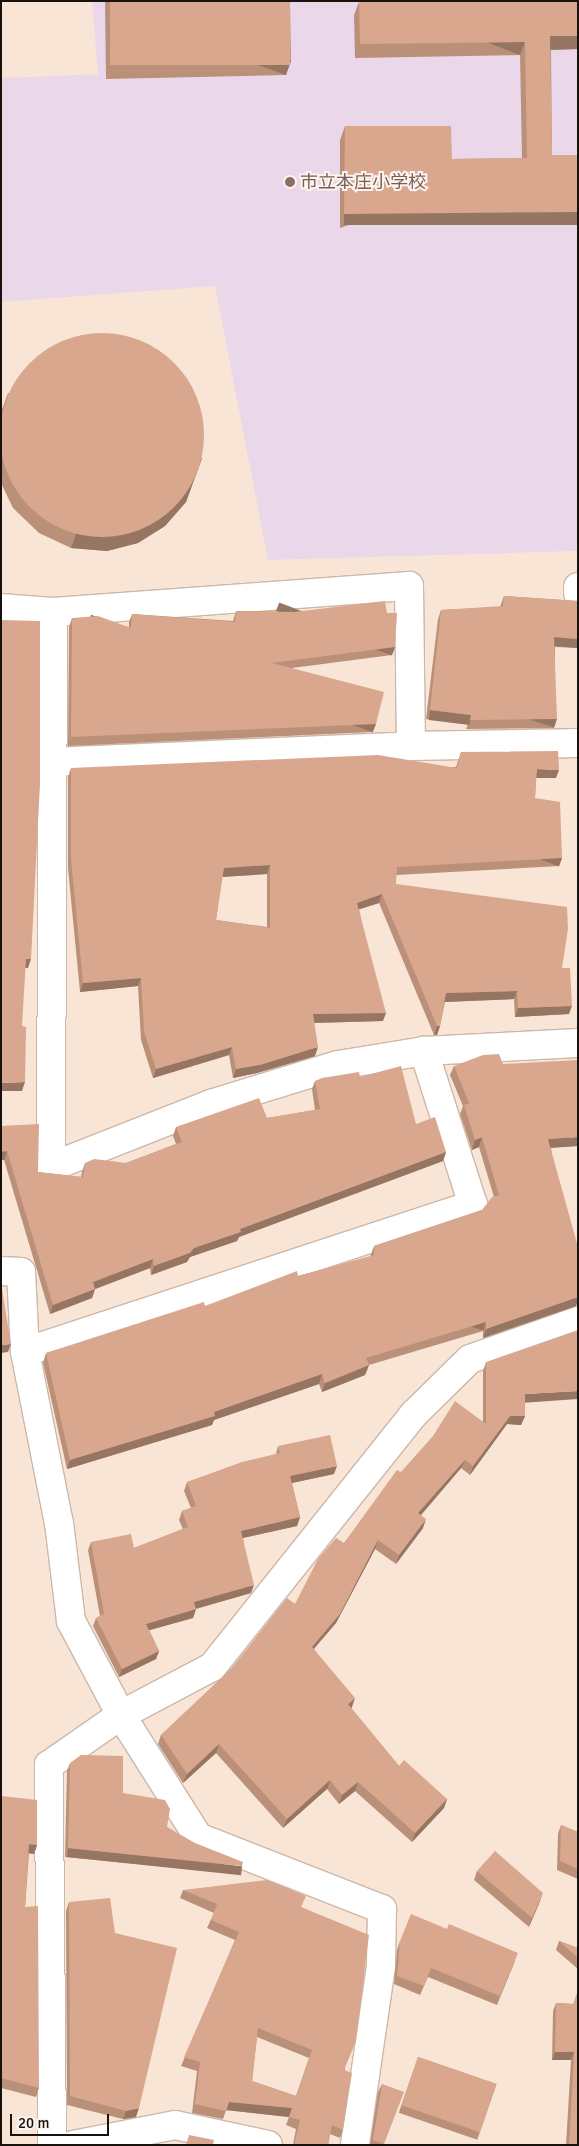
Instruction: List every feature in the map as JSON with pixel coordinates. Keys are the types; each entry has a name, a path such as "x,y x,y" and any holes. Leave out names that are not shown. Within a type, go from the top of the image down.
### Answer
{"street":[{"path":"1,608 52,612 408,586 411,746"},
{"path":"578,587 578,593"},
{"path":"52,612 50,1167 211,1104 338,1065 424,1051 578,1043"},
{"path":"51,762 411,746 578,743"},
{"path":"25,1352 473,1205 424,1051"},
{"path":"1,1271 21,1272 25,1352 59,1523 71,1621 122,1715 198,1837 382,1909 381,1966 355,2145"},
{"path":"52,2145 49,1765 122,1715 212,1667 414,1414 470,1359 578,1321"},
{"path":"74,2145 175,2125 268,2145"}],"shaded area":[{"name":"市立本庄小学校","path":"92,1 578,1 578,551 268,560 215,286 1,302 1,78 98,74"}],"building":[{"path":"110,1 290,1 290,65 110,65"},
{"path":"578,1 578,36 550,36 552,155 578,155 578,212 344,214 345,126 451,126 452,159 527,158 525,42 360,44 359,2"},
{"path":"102,333 132,337 150,345 167,356 181,370 192,387 200,405 204,435 200,465 192,483 181,500 167,514 150,525 132,533 102,537 72,533 54,525 37,514 23,500 12,483 4,465 0,435 4,405 12,387 23,370 37,356 54,345 72,337"},
{"path":"504,596 578,601 578,639 554,637 557,719 470,720 471,715 430,710 441,610 503,606"},
{"path":"385,601 387,613 397,613 395,647 272,663 384,692 376,724 71,737 72,618 98,616 131,628 132,614 235,622 236,611 294,612"},
{"path":"1,620 40,621 40,784 31,959 26,959 22,1026 26,1027 25,1082 1,1083"},
{"path":"558,751 559,770 537,769 535,798 560,802 562,858 397,867 396,884 567,907 568,929 562,968 570,968 572,1006 518,1008 517,991 446,993 440,1026 437,1026 382,894 357,903 386,1013 313,1014 318,1047 260,1065 236,1069 232,1047 156,1069 144,1031 141,978 83,983 71,859 71,768 378,755 457,768 461,752","holes":["270,865 270,928 216,920 224,868"]},
{"path":"499,1054 503,1064 578,1060 578,1137 548,1139 578,1247 578,1297 486,1329 486,1322 366,1358 369,1365 325,1383 322,1374 214,1412 215,1416 70,1460 46,1353 204,1302 205,1306 297,1271 298,1276 374,1255 374,1246 482,1210 492,1197 499,1195 482,1137 475,1140 464,1105 469,1103 454,1066 483,1055"},
{"path":"401,1066 416,1124 435,1117 446,1152 240,1229 241,1232 194,1248 190,1253 154,1266 153,1259 93,1282 95,1289 53,1305 7,1151 1,1152 1,1126 39,1124 38,1172 83,1177 85,1163 94,1159 126,1163 182,1142 176,1127 259,1098 267,1118 320,1109 315,1081 322,1078 359,1072 360,1077"},
{"path":"1,1283 11,1344 1,1345"},
{"path":"578,1330 578,1391 525,1394 525,1416 510,1416 473,1466 465,1460 418,1513 426,1519 399,1555 378,1540 340,1614 312,1647 355,1698 348,1704 399,1766 404,1760 447,1799 415,1833 358,1782 342,1795 330,1780 287,1819 219,1744 187,1774 161,1735 230,1670 287,1598 295,1604 318,1559 336,1538 344,1543 397,1470 401,1472 433,1436 455,1401 486,1424 486,1362"},
{"path":"330,1435 337,1466 290,1476 300,1517 241,1531 254,1585 194,1602 196,1609 146,1624 159,1651 122,1669 96,1618 104,1614 91,1542 131,1534 134,1548 188,1527 182,1511 196,1506 187,1482 242,1462 280,1453 278,1446"},
{"path":"81,1755 123,1756 123,1793 165,1800 170,1809 167,1827 195,1843 243,1862 242,1866 68,1848 70,1763"},
{"path":"1,1796 37,1800 37,1845 29,1844 25,1907 38,1906 39,2088 1,2078"},
{"path":"561,1825 578,1832 578,1869 560,1861"},
{"path":"495,1851 543,1893 532,1918 477,1871"},
{"path":"267,1880 306,1896 301,1907 369,1935 356,2041 344,2070 352,2073 343,2130 332,2125 328,2145 294,2145 300,2120 289,2117 292,2108 229,2102 226,2111 195,2104 200,2062 184,2057 239,1932 211,1920 217,1904 183,1890","holes":["258,2028 312,2050 296,2096 252,2081"]},
{"path":"110,1898 115,1933 177,1948 139,2108 126,2111 70,2096 69,1902"},
{"path":"411,1914 447,1929 449,1924 518,1953 500,1996 431,1968 424,1986 397,1976 400,1941"},
{"path":"559,1941 578,1948 578,1958"},
{"path":"578,1990 578,2145 569,2145 574,2052 555,2052 556,2003 573,2004"},
{"path":"418,2057 496,2084 480,2132 401,2105"},
{"path":"382,2084 404,2092 384,2144 373,2140"},
{"path":"189,2135 214,2140 213,2145 186,2145"}],"place":[{"name":"市立本庄小学校","path":"290,182"}]}
